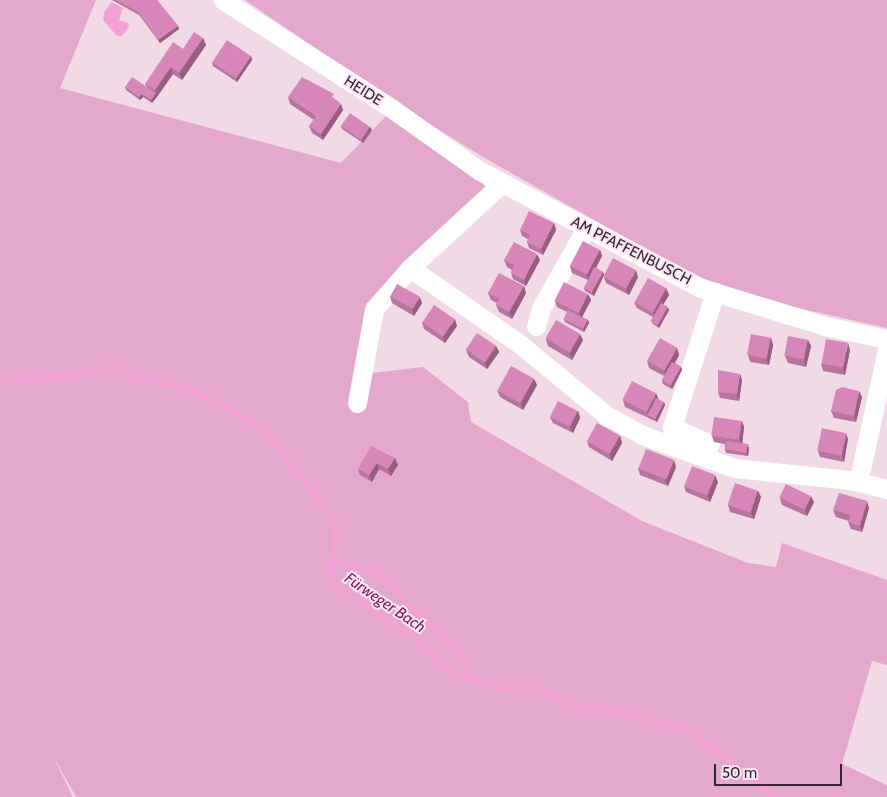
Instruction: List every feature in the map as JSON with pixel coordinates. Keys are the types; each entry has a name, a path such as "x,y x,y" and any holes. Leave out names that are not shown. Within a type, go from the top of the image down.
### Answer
{"street":[{"name":"HEIDE","path":"223,0 502,183"},
{"name":"AM PFAFFENBUSCH","path":"502,183 586,228 715,292 826,326 887,339"},
{"path":"357,402 374,308 410,268 502,183"},
{"path":"536,326 541,308 586,228"},
{"path":"410,268 522,345 608,416 642,435 734,468 851,480 887,489"},
{"path":"710,444 672,427 699,351 715,292"},
{"path":"861,469 887,350"}],"shaded area":[{"path":"0,0 96,0 60,88 341,163 387,115 479,178 486,188 389,296 363,374 423,367 468,402 471,422 642,521 748,563 776,567 782,543 887,580 887,665 872,661 842,764 887,785 887,797 76,797 52,754 73,797 0,797"},
{"path":"245,0 887,0 887,328 771,302 690,274 483,157 397,104"},
{"path":"111,2 123,8 119,20 128,23 129,27 122,36 117,36 103,20 104,13"}],"building":[{"path":"116,0 157,0 178,26 158,40 138,12"},
{"path":"194,32 203,38 179,73 171,67 155,90 145,84 173,42 183,49"},
{"path":"227,40 251,56 236,79 212,62"},
{"path":"132,77 156,93 151,100 142,94 139,97 125,87"},
{"path":"302,77 334,94 332,97 341,104 321,134 309,126 316,116 288,97"},
{"path":"350,113 370,127 360,140 341,126"},
{"path":"529,211 554,223 541,249 527,242 530,235 520,230"},
{"path":"583,241 600,250 587,275 570,266"},
{"path":"514,242 537,254 524,280 511,273 514,265 504,260"},
{"path":"613,258 636,270 626,289 603,277"},
{"path":"594,267 603,272 592,292 584,288"},
{"path":"499,273 524,286 509,312 496,305 500,299 488,293"},
{"path":"648,278 666,288 653,313 634,302"},
{"path":"564,282 588,294 579,313 554,301"},
{"path":"397,284 420,297 413,309 390,296"},
{"path":"661,303 668,307 657,325 650,321"},
{"path":"434,305 455,319 443,336 422,322"},
{"path":"568,310 588,320 583,329 563,319"},
{"path":"556,320 580,334 570,352 546,338"},
{"path":"477,333 496,346 485,362 466,350"},
{"path":"751,334 771,338 767,358 747,355"},
{"path":"788,336 808,340 804,359 784,356"},
{"path":"660,338 677,348 664,371 647,361"},
{"path":"826,339 848,343 843,367 822,364"},
{"path":"672,362 681,367 671,385 662,380"},
{"path":"511,366 534,379 520,403 497,390"},
{"path":"718,370 740,374 737,394 718,392"},
{"path":"632,381 656,393 647,412 622,400"},
{"path":"842,387 859,391 854,416 831,411 836,390"},
{"path":"656,398 664,402 655,419 647,415"},
{"path":"558,401 578,411 569,427 550,417"},
{"path":"714,417 742,421 739,440 711,436"},
{"path":"597,423 620,436 610,454 587,441"},
{"path":"822,428 846,433 842,456 817,450"},
{"path":"726,441 748,444 746,453 725,449"},
{"path":"371,446 395,458 388,469 377,463 369,475 358,469"},
{"path":"646,449 674,460 666,479 638,469"},
{"path":"692,466 715,475 707,495 684,487"},
{"path":"735,483 758,491 750,513 728,505"},
{"path":"786,484 811,496 805,510 779,497"},
{"path":"839,493 867,501 860,526 848,522 851,515 833,510"}],"waterway":[{"name":"Fürweger Bach","path":"0,379 37,380 99,370 114,365 130,377 184,386 226,406 266,432 335,521 331,582 417,638 442,668 499,688 533,686 541,692 580,709 602,706 691,731 776,797"},
{"path":"332,559 356,570 380,570 405,601 461,655 471,679"}]}
